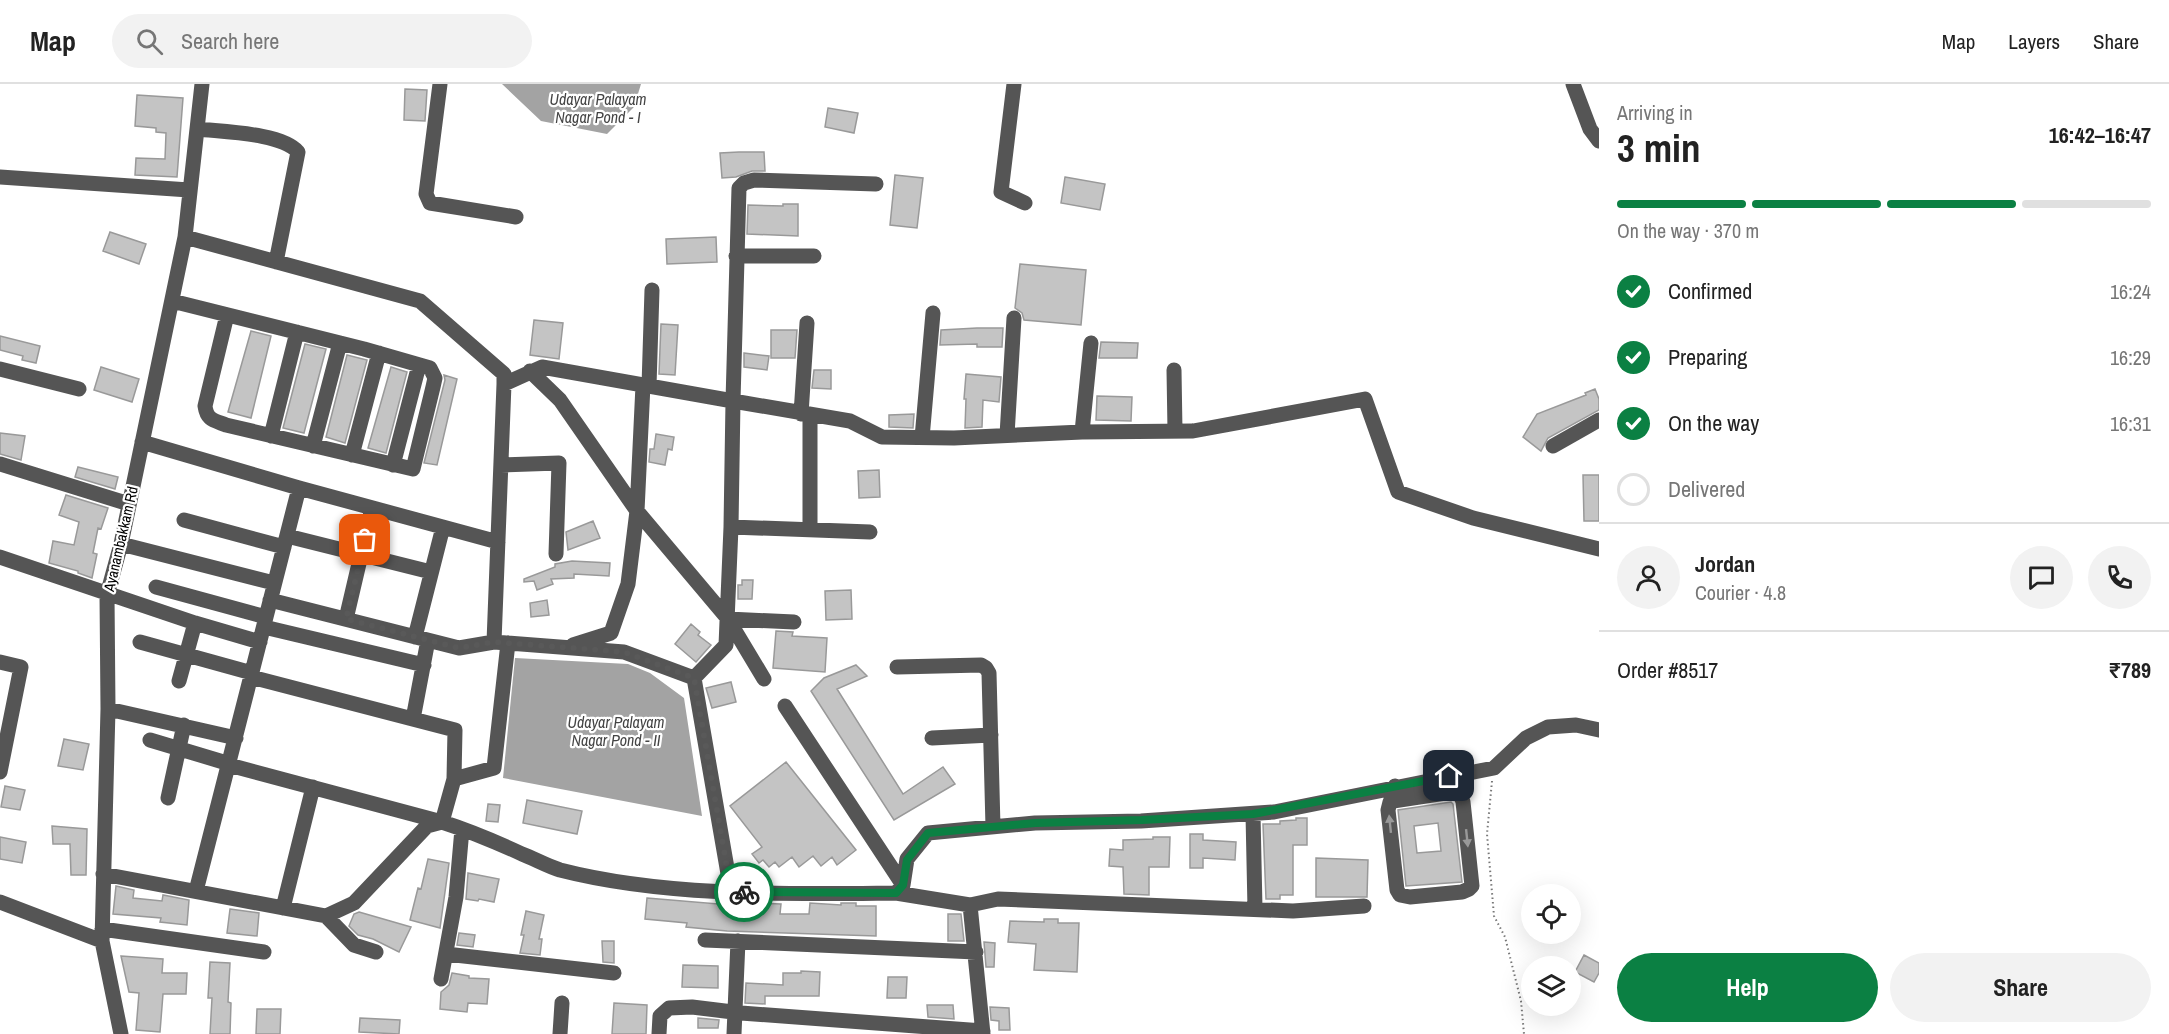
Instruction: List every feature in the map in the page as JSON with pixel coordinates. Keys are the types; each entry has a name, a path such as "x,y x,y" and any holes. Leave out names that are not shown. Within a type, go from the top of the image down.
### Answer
{"street":[{"name":"Ayanambakkam Rd","path":"121,1034 102,935 108,709 107,594 121,544 185,237 202,84"},
{"path":"440,84 426,194 430,203 437,206 516,217"},
{"path":"1014,84 1001,192 1025,202"},
{"path":"1573,84 1590,129 1599,141"},
{"path":"198,129 270,138 293,146 298,152 276,262"},
{"path":"0,177 189,190"},
{"path":"694,678 726,645 739,188 744,183 754,180 876,184"},
{"path":"185,237 420,301 504,374 498,542 501,643 494,768 454,778"},
{"path":"736,256 814,256"},
{"path":"566,648 611,633 628,584 637,512 652,290"},
{"path":"172,301 379,353 430,368 435,378 413,470 226,425 210,419 206,415 205,406 227,315"},
{"path":"922,438 933,314"},
{"path":"1006,435 1014,318"},
{"path":"807,323 806,414 810,530"},
{"path":"271,436 297,332"},
{"path":"313,446 340,343"},
{"path":"1082,432 1091,343"},
{"path":"352,455 379,353"},
{"path":"504,384 542,367 850,421 882,437 922,438 1082,432 1193,431 1365,399 1398,492 1473,518 1598,549"},
{"path":"0,369 79,389"},
{"path":"1174,370 1175,431"},
{"path":"530,371 560,400 637,512 728,619 764,679"},
{"path":"1552,447 1599,420"},
{"path":"142,442 298,488 498,542"},
{"path":"0,464 129,504"},
{"path":"501,465 559,464 556,554"},
{"path":"196,891 298,488"},
{"path":"346,619 372,508"},
{"path":"184,520 431,572"},
{"path":"413,719 424,665 422,639 431,572 443,527"},
{"path":"731,527 870,532"},
{"path":"121,544 274,583"},
{"path":"0,557 195,623 263,629 424,665"},
{"path":"156,586 263,629"},
{"path":"270,600 459,648 501,643 624,652 694,678"},
{"path":"728,619 795,622"},
{"path":"179,681 195,623"},
{"path":"140,642 455,730 454,778 442,822"},
{"path":"0,662 21,667 0,772"},
{"path":"897,667 981,665 986,668 989,673 993,827"},
{"path":"694,678 731,891"},
{"path":"785,706 899,889"},
{"path":"108,709 236,738"},
{"path":"168,798 184,725"},
{"path":"899,889 907,860 928,833 1035,823 1253,814 1394,793 1452,792 1461,796 1463,802 1472,880 1469,890 1462,892 1410,897 1400,895 1397,890 1388,810 1394,793 1449,776 1494,768 1526,738 1548,727 1576,725 1599,730"},
{"path":"932,738 991,735"},
{"path":"150,740 462,828 558,869 631,883 731,891 899,889 970,905 998,899 1293,911 1364,906"},
{"path":"1449,776 1452,792"},
{"path":"283,908 314,787"},
{"path":"1253,814 1254,909"},
{"path":"103,874 326,916 354,903 427,826 442,822"},
{"path":"441,979 456,897 462,828"},
{"path":"0,902 102,935 264,952"},
{"path":"659,1034 660,1016 669,1008 693,1007 983,1033 970,905"},
{"path":"326,916 354,945 376,952"},
{"path":"705,940 976,952"},
{"path":"734,1034 738,941"},
{"path":"446,954 614,974"},
{"path":"560,1034 562,1003"}],"path":[{"path":"1494,768 1487,834 1494,916 1505,937 1521,1001 1524,1034"}],"water":[{"name":"Udayar Palayam Nagar Pond - I","path":"502,84 641,84 634,107 607,134 541,121"},
{"name":"Udayar Palayam Nagar Pond - II","path":"515,658 628,664 650,673 684,698 702,816 503,778"}],"building":[{"path":"405,89 427,90 425,121 404,120"},
{"path":"137,95 183,98 177,177 135,175 136,158 165,159 166,133 156,132 156,128 135,126"},
{"path":"828,108 858,113 854,133 825,127"},
{"path":"764,152 765,171 752,171 736,177 722,178 720,153"},
{"path":"895,175 923,178 917,228 890,225"},
{"path":"1065,177 1105,184 1100,210 1061,203"},
{"path":"783,204 798,204 798,236 747,234 748,205 783,206"},
{"path":"110,232 146,244 139,264 103,251"},
{"path":"716,237 717,262 667,264 666,239"},
{"path":"1020,264 1086,270 1081,325 1024,320 1022,313 1015,308"},
{"path":"534,320 563,323 559,359 530,355"},
{"path":"661,324 678,325 675,375 659,374"},
{"path":"1003,328 1002,347 977,347 977,344 940,345 941,330"},
{"path":"771,330 797,330 795,358 771,358"},
{"path":"251,331 271,336 251,418 228,412"},
{"path":"0,336 40,346 36,363 22,360 23,356 0,350"},
{"path":"1101,342 1138,343 1137,358 1099,358"},
{"path":"305,344 326,349 304,433 283,428"},
{"path":"744,353 769,356 767,370 744,367"},
{"path":"347,355 367,360 345,443 326,437"},
{"path":"101,367 139,379 132,402 94,390"},
{"path":"391,367 407,372 386,453 368,448"},
{"path":"814,370 831,370 831,389 812,388"},
{"path":"966,374 1001,377 999,402 983,400 982,427 965,428"},
{"path":"444,375 457,379 437,465 424,463 445,380"},
{"path":"1595,389 1599,399 1599,410 1548,438 1541,451 1523,437 1537,414 1586,395 1585,393"},
{"path":"1097,396 1132,397 1131,421 1096,420"},
{"path":"914,414 913,428 889,427 889,415"},
{"path":"0,433 25,436 21,460 0,454"},
{"path":"656,434 674,437 672,450 668,449 665,465 649,462 650,449 654,449"},
{"path":"78,467 118,477 115,489 75,477"},
{"path":"879,470 880,497 859,498 858,471"},
{"path":"1583,475 1599,475 1599,521 1584,521"},
{"path":"66,495 108,508 101,529 98,528 93,553 97,554 92,578 78,571 49,563 53,541 74,545 79,522 59,515"},
{"path":"593,521 600,538 568,550 566,532"},
{"path":"572,561 610,563 609,576 574,574 574,578 551,579 553,584 537,590 534,581 524,582 524,579 555,567 555,564"},
{"path":"742,580 753,580 752,599 738,599 738,585 742,585"},
{"path":"851,590 852,619 826,620 825,591"},
{"path":"547,600 549,615 531,617 530,603"},
{"path":"691,624 700,632 698,635 711,645 696,662 675,644"},
{"path":"776,631 793,632 792,636 827,638 825,672 773,668"},
{"path":"856,665 867,676 837,689 903,794 943,767 955,784 894,820 811,691 824,678"},
{"path":"731,682 736,702 712,708 706,688"},
{"path":"64,739 89,744 83,770 58,766"},
{"path":"786,762 856,850 837,865 832,857 821,866 813,856 799,867 792,857 779,867 775,862 769,867 763,860 759,863 752,854 762,847 730,806"},
{"path":"5,786 25,790 20,810 1,807"},
{"path":"527,800 582,811 577,834 523,823"},
{"path":"1451,802 1453,804 1462,882 1406,886 1398,810","holes":["1438,823 1441,851 1417,853 1414,826"]},
{"path":"488,804 500,805 498,822 486,821"},
{"path":"1296,818 1307,818 1307,845 1293,845 1293,895 1280,895 1280,899 1266,899 1263,824 1280,824 1280,821 1296,820"},
{"path":"52,826 87,829 86,875 71,875 70,844 53,844"},
{"path":"1190,834 1203,834 1203,840 1236,842 1235,860 1203,858 1203,868 1190,868"},
{"path":"0,837 26,842 22,863 0,859"},
{"path":"1153,837 1170,837 1169,867 1149,867 1149,895 1124,894 1123,867 1109,866 1110,849 1123,850 1123,840 1153,839"},
{"path":"1316,858 1368,860 1367,897 1316,897"},
{"path":"428,859 449,863 440,928 410,920"},
{"path":"468,873 499,879 494,902 466,899"},
{"path":"116,886 134,890 133,898 162,901 163,895 189,900 187,925 160,922 161,918 113,914"},
{"path":"647,898 730,905 730,902 781,904 780,914 809,914 810,903 841,905 841,903 856,903 856,906 876,906 876,936 727,931 686,927 687,923 645,919"},
{"path":"230,909 259,913 257,936 227,933"},
{"path":"526,911 544,915 539,939 542,939 540,955 520,953"},
{"path":"359,912 411,927 399,952 373,939 358,935 349,926 354,914"},
{"path":"948,914 961,914 964,941 948,941"},
{"path":"1044,919 1058,919 1058,923 1079,923 1077,972 1034,970 1036,944 1008,942 1010,921 1044,922"},
{"path":"459,933 475,935 473,947 457,945"},
{"path":"602,941 614,941 614,963 603,962"},
{"path":"984,942 995,943 994,967 986,967"},
{"path":"1584,955 1599,963 1599,973 1594,982 1581,975 1581,961"},
{"path":"121,956 163,959 162,973 187,973 186,994 163,994 160,1032 136,1030 139,993 129,992"},
{"path":"210,962 230,963 228,1002 231,1003 230,1034 210,1034 212,998 208,998"},
{"path":"683,965 718,966 718,988 682,987"},
{"path":"801,971 820,972 819,996 765,996 765,1004 745,1003 746,983 783,985 783,973 801,973"},
{"path":"452,973 469,976 469,978 489,979 487,1004 468,1003 467,1012 440,1009 441,992 449,985"},
{"path":"888,977 907,977 906,998 887,998"},
{"path":"614,1003 647,1005 646,1034 612,1034"},
{"path":"927,1005 953,1005 954,1019 928,1017"},
{"path":"990,1007 1009,1008 1010,1030 999,1030 999,1021 991,1020"},
{"path":"257,1009 281,1009 280,1034 256,1034"},
{"path":"360,1018 400,1020 399,1034 359,1032"},
{"path":"698,1018 719,1020 718,1028 698,1028"}],"way so far":[{"path":"365,540 346,619 459,648 494,642 624,652 694,678 731,891 744,892"}],"route":[{"path":"744,892 896,893 903,885 907,860 928,833 1035,823 1142,820 1274,812 1449,776"}]}
